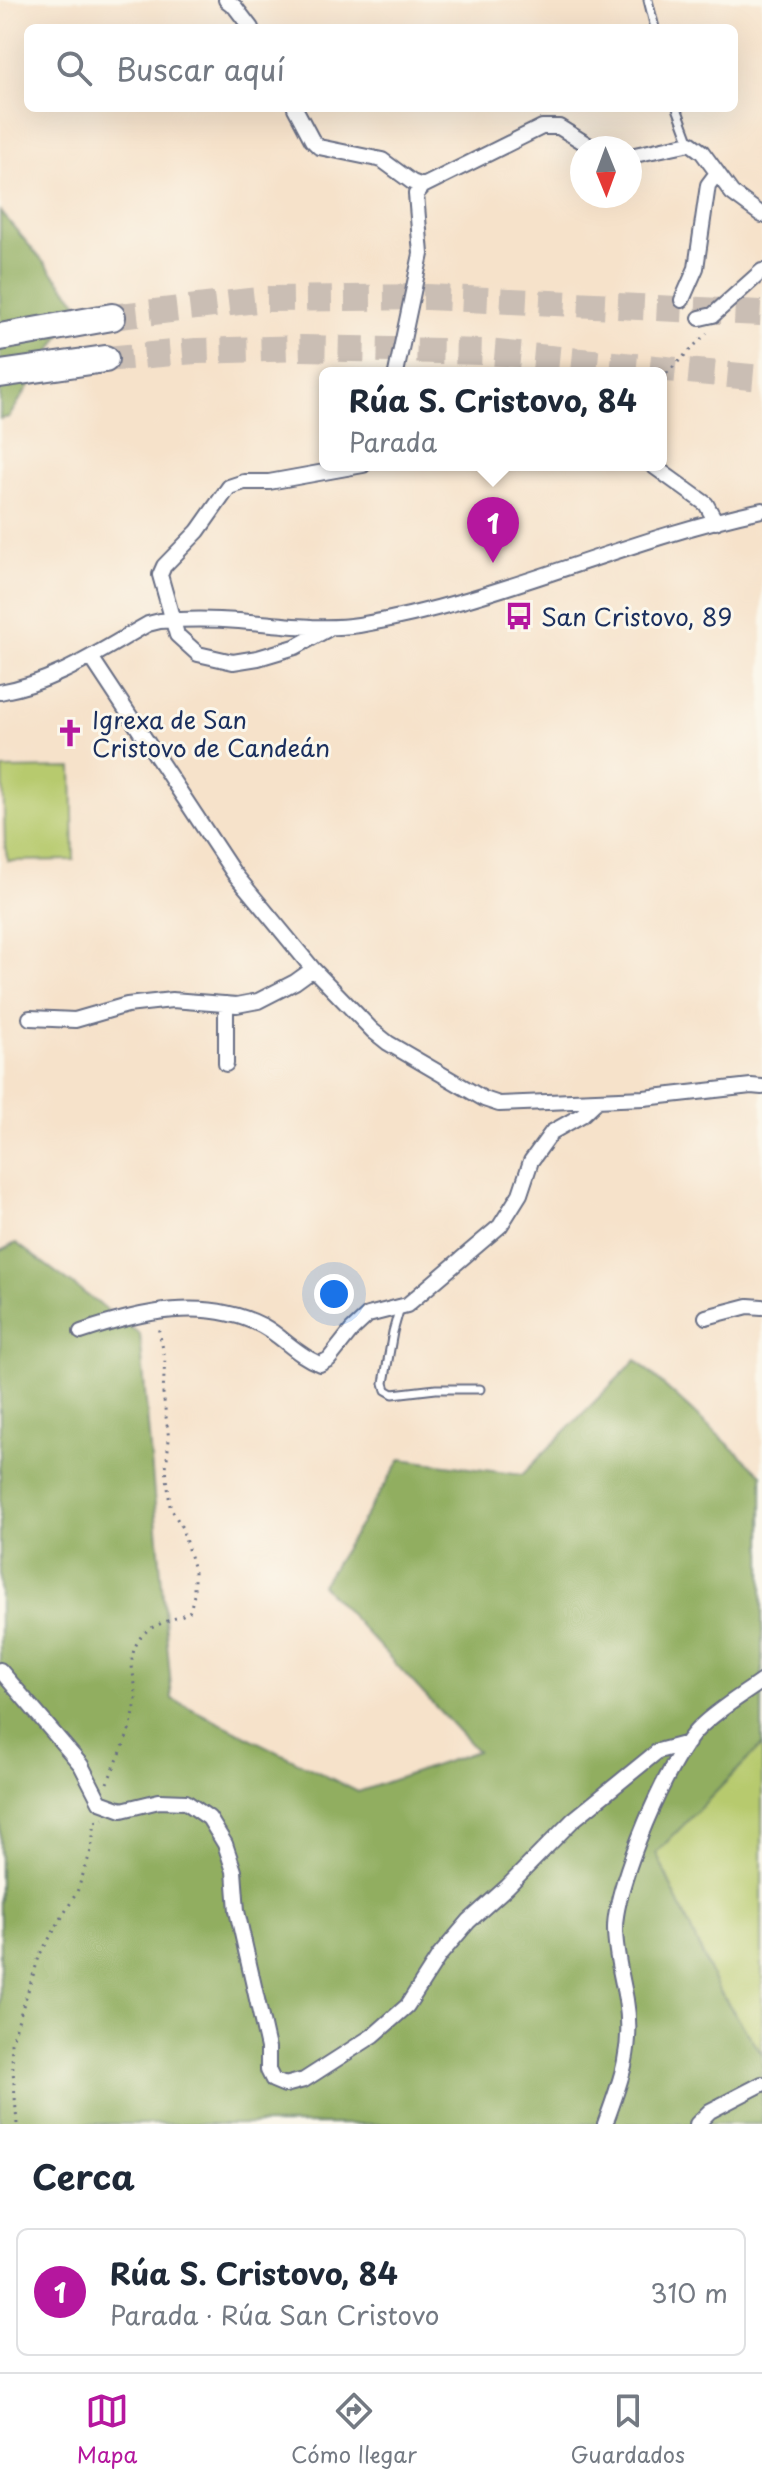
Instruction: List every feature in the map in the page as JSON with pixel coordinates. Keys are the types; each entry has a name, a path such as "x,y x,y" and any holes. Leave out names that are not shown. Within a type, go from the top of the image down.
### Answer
{"highway":[{"path":"0,337 112,317"},
{"path":"0,374 105,359"}],"street":[{"path":"226,0 248,24"},
{"path":"297,112 319,147 382,160 412,182 423,186"},
{"path":"397,367 421,254 416,194 423,186 542,127 559,127 574,136"},
{"path":"642,153 690,143 702,152 732,193 762,215"},
{"path":"682,300 696,268 708,185 717,173"},
{"path":"707,317 762,271"},
{"path":"329,629 295,647 258,658 233,662 198,654 177,635 160,575 164,566 198,531 229,487 244,482 269,482 330,471"},
{"path":"660,471 706,504 716,522"},
{"path":"0,692 39,683 148,624 173,620 235,620 329,629 407,615 462,602 595,557 762,510"},
{"path":"91,657 233,872 313,969 388,1043 484,1099 499,1104 597,1101 762,1087"},
{"path":"30,1018 75,1020 127,1005 172,1000 237,1005 258,1001 313,969"},
{"path":"226,1004 226,1064"},
{"path":"81,1332 153,1311 212,1312 241,1317 265,1327 320,1364 329,1359 368,1315 407,1305 500,1226 520,1194 531,1161 552,1132 582,1115 597,1101"},
{"path":"706,1317 748,1306 762,1307"},
{"path":"0,1670 81,1765 100,1802 122,1810 159,1801 186,1802 209,1818 225,1844 234,1871 237,1911 268,2048 268,2070 273,2080 285,2085 304,2080 374,2035 407,2006 439,1956 469,1921 573,1820 658,1751 688,1743"},
{"path":"605,2124 624,2073 629,2034 615,1924 620,1893 643,1828 674,1765 696,1730 762,1681"},
{"path":"697,2124 710,2111 762,2084"}],"lane":[{"path":"648,0 654,24"},
{"path":"678,112 690,143"},
{"path":"400,1307 384,1383 386,1390 393,1394 436,1389 480,1389"}],"path":[{"path":"667,373 705,336 714,322 707,317"},
{"path":"100,1802 133,1713 136,1699 131,1669 141,1636 156,1625 180,1618 190,1611 194,1595 194,1570 182,1528 170,1506 166,1468 169,1440 163,1393 165,1358 153,1311"},
{"path":"17,2124 11,2043 40,1954 77,1892 91,1851 95,1822 122,1810"}],"green space":[{"path":"0,211 80,305 9,417 0,419"},
{"path":"72,768 74,860 8,861 3,769"},
{"path":"16,1243 140,1334 172,1699 358,1792 477,1751 322,1585 401,1459 522,1475 636,1360 762,1475 762,1745 656,1853 717,1987 762,2054 762,2124 0,2124 0,1251"},
{"path":"762,1684 762,2054 717,1987 642,1846"}],"tunnel":[{"path":"112,317 265,299 427,297 762,313"},
{"path":"105,359 196,351 303,348 486,352 645,367"},
{"path":"667,369 762,378"}],"place":[{"name":"Rúa S. Cristovo, 84","path":"493,563"},
{"name":"San Cristovo, 89","path":"519,616"},
{"name":"Igrexa de San Cristovo de Candeán","path":"70,733"}]}
